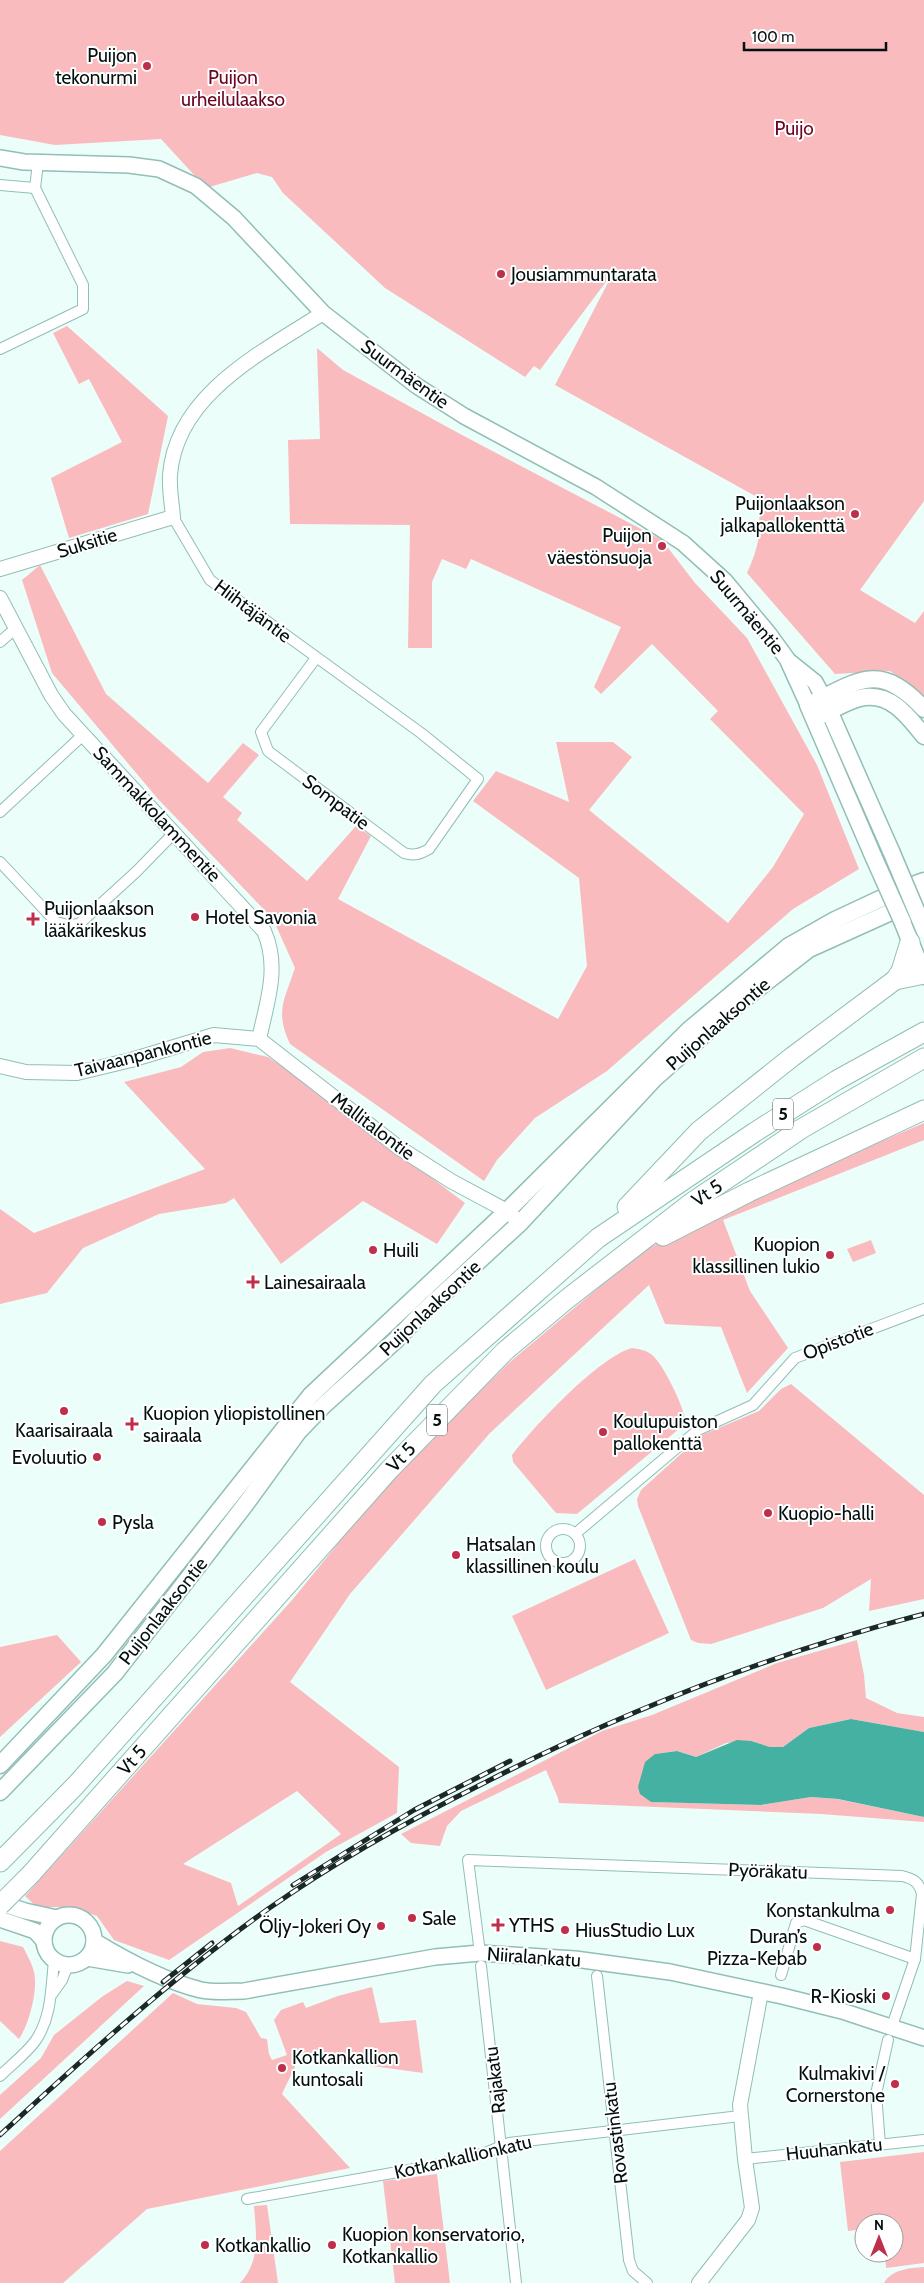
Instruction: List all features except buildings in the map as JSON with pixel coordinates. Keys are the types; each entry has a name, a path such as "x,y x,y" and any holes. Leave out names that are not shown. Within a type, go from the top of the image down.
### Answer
{"highway":[{"path":"598,1238 699,1131 792,1057 894,980 901,971 917,936"},
{"path":"894,980 924,975"},
{"name":"Vt 5","path":"1,1861 75,1786 433,1384 598,1238 755,1132 837,1080 924,1032"},
{"name":"Vt 5","path":"0,1904 32,1874 390,1469 512,1345 567,1299 692,1203 762,1155 865,1090 924,1058"},
{"path":"622,1257 749,1192 924,1110"}],"main road":[{"name":"Suurmäentie","path":"0,158 38,163 129,165 160,169 196,186 234,218 323,313 417,386 464,416 596,487 683,543 736,593 787,659 815,682 827,704 891,851 917,936 924,975"},
{"name":"Suurmäentie","path":"787,659 903,923 917,936"},
{"path":"811,711 827,704 865,678 884,679 910,694 924,709"},
{"path":"827,704 861,697 882,698 900,707 924,736"},
{"name":"Puijonlaaksontie","path":"0,1765 104,1655 311,1395 507,1211 689,1030 789,946 835,920 897,891 924,881"},
{"name":"Puijonlaaksontie","path":"0,1792 115,1673 245,1505 298,1432 324,1405 520,1223 654,1080 743,1000 809,949 924,897"},
{"path":"0,1904 57,1918"},
{"path":"0,1919 35,1931 44,1941 47,1953 61,1963 78,1964 87,1958 94,1941 92,1930 82,1918 69,1915 57,1918 49,1924 44,1941"},
{"name":"Niiralankatu","path":"94,1941 142,1968 202,1990 244,1991 435,1958 575,1959 670,1972 761,1992 842,2011 890,2033 924,2038"},
{"name":"Niiralankatu","path":"87,1958 142,1968"}],"street":[{"path":"0,349 83,309 82,284 35,188 38,163"},
{"path":"0,186 35,188"},
{"name":"Hiihtäjäntie","path":"323,313 226,379 196,408 188,420 176,448 170,475 173,517 210,580 421,733 478,779"},
{"name":"Suksitie","path":"0,570 173,517"},
{"name":"Sammakkolammentie","path":"0,598 51,695 83,735 256,920 270,944 273,958 272,983 259,1039"},
{"path":"0,642 16,628"},
{"name":"Sompatie","path":"316,658 261,732 263,742 268,751 404,853 413,855 429,849 478,779"},
{"path":"0,812 83,735"},
{"path":"0,862 56,922 68,925 78,924 136,872 174,833"},
{"name":"Taivaanpankontie","path":"0,1066 26,1072 77,1073 131,1060 192,1041 226,1035 259,1039"},
{"name":"Mallitalontie","path":"259,1039 398,1147 451,1181 507,1211 520,1223"},
{"name":"Opistotie","path":"575,1534 698,1430 746,1408 760,1399 795,1358 924,1309"},
{"name":"Pyöräkatu","path":"468,1860 902,1876 915,1880 919,1884 922,1894 915,1959 890,2033 876,2094 880,2144"},
{"name":"Rajakatu","path":"468,1860 503,2145 516,2283"},
{"path":"781,1976 796,1923 804,1920 915,1959"},
{"path":"0,2076 36,2040 45,2020 61,1963"},
{"path":"52,1994 62,1980 61,1963"},
{"name":"Rovastinkatu","path":"597,1976 629,2260 633,2271 647,2283"},
{"path":"699,2283 751,2214 752,2208 740,2116 744,2076 761,1992"},
{"name":"Kotkankallionkatu","path":"247,2199 431,2166 485,2153 503,2145 740,2116"},
{"name":"Huuhankatu","path":"745,2159 924,2140"}],"green space":[{"path":"0,0 924,0 924,501 860,590 915,623 924,611 924,698 890,671 835,674 747,573 755,554 759,536 757,497 555,385 614,271 540,370 534,366 525,377 385,288 283,193 272,177 257,173 206,188 161,139 55,145 0,135"},
{"path":"67,326 168,416 148,514 69,538 51,478 122,442 89,379 79,384 53,333"},
{"path":"317,348 343,370 662,540 695,583 747,638 817,765 859,869 793,909 607,1071 535,1118 497,1160 484,1181 290,1044 285,1033 282,1014 295,968 273,919 158,799 52,673 22,580 40,565 106,694 208,783 243,743 259,755 223,797 242,813 237,820 307,881 356,826 371,836 338,899 558,1019 587,966 579,878 473,801 496,771 569,802 556,742 613,742 632,757 589,810 728,923 773,867 804,814 710,719 718,711 652,644 601,694 594,687 621,627 471,559 466,569 442,559 432,582 432,648 408,648 410,525 290,524 288,440 320,439"},
{"path":"230,1048 268,1057 465,1203 437,1244 363,1201 281,1264 234,1198 226,1203 159,1214 83,1248 47,1293 0,1304 0,1209 34,1233 205,1169 124,1082 181,1067 203,1052"},
{"path":"924,1123 924,1140 723,1220 750,1291 788,1348 747,1393 721,1327 665,1324 649,1285 490,1433 350,1594 290,1682 399,1767 397,1813 326,1852 169,1960 114,1940 97,1916 73,1907 37,1907 25,1896 293,1599 391,1478 511,1361 641,1252 719,1211","holes":["297,1791 341,1834 238,1906 231,1883 183,1864"]},
{"path":"871,1240 876,1253 853,1262 847,1249"},
{"name":"Koulupuiston pallokenttä","path":"632,1348 651,1354 656,1359 677,1397 686,1423 577,1514 556,1513 513,1462 512,1455 568,1394 603,1364"},
{"name":"Kuopio-halli","path":"791,1384 924,1495 924,1599 869,1611 871,1579 823,1608 711,1644 698,1643 691,1640 638,1506 637,1499 641,1490 702,1435 759,1411 781,1389"},
{"path":"635,1559 669,1633 546,1690 512,1616"},
{"path":"57,1635 81,1662 0,1737 0,1647"},
{"path":"857,1640 864,1675 866,1698 897,1713 924,1717 924,1732 851,1719 809,1728 783,1747 770,1747 751,1741 726,1743 696,1757 677,1751 655,1754 638,1787 651,1802 761,1805 811,1797 837,1799 924,1817 924,1822 821,1814 559,1803 546,1770 461,1811 447,1826 440,1846 411,1843 401,1834 602,1731 652,1715 777,1663"},
{"path":"0,1941 23,1947 35,1976 31,2011 19,2039 0,2021"},
{"path":"127,1981 144,1986 0,2119 0,2095 41,2058 54,2035 103,1996"},
{"path":"372,1987 380,2023 416,2020 423,2073 300,2056 282,2094 350,2168 147,2209 63,2283 0,2283 0,2151 173,1993 197,2004 236,2008 246,2012 261,2038 267,2039 269,2054 272,2060 287,2055 274,2020 281,2010 303,2002 306,2008 338,1996"},
{"path":"924,2152 924,2263 886,2268 886,2263 904,2263 904,2213 854,2213 854,2230 848,2231 840,2162"},
{"path":"437,2174 450,2283 395,2283 383,2181"},
{"path":"267,2205 278,2283 240,2283 247,2275 251,2266 256,2246 254,2206"},
{"path":"924,2267 924,2283 884,2283 887,2278 896,2272"}],"shaded area":[{"path":"851,1719 924,1732 924,1817 838,1799 811,1797 761,1805 651,1802 640,1794 638,1787 645,1762 655,1754 677,1751 696,1757 737,1740 751,1741 770,1747 783,1747 809,1728"}],"railway":[{"path":"0,2135 131,2018 198,1962 268,1909 319,1875 399,1827 535,1757 589,1732 698,1687 810,1647 924,1614"},
{"path":"293,1885 414,1810 510,1761"},
{"path":"163,1982 212,1943"}],"place":[{"name":"Puijon tekonurmi","path":"147,66"},
{"name":"Jousiammuntarata","path":"501,274"},
{"name":"Puijonlaakson jalkapallokenttä","path":"855,514"},
{"name":"Puijon väestönsuoja","path":"662,546"},
{"name":"Hotel Savonia","path":"195,917"},
{"name":"Puijonlaakson lääkärikeskus","path":"33,919"},
{"name":"Huili","path":"373,1250"},
{"name":"Kuopion klassillinen lukio","path":"830,1255"},
{"name":"Lainesairaala","path":"253,1282"},
{"name":"Kaarisairaala","path":"64,1411"},
{"name":"Kuopion yliopistollinen sairaala","path":"132,1424"},
{"name":"Koulupuiston pallokenttä","path":"603,1432"},
{"name":"Evoluutio","path":"97,1457"},
{"name":"Kuopio-halli","path":"768,1513"},
{"name":"Pysla","path":"102,1522"},
{"name":"Hatsalan klassillinen koulu","path":"456,1555"},
{"name":"Konstankulma","path":"890,1910"},
{"name":"Sale","path":"412,1918"},
{"name":"YTHS","path":"498,1925"},
{"name":"Öljy-Jokeri Oy","path":"381,1926"},
{"name":"HiusStudio Lux","path":"565,1930"},
{"name":"Duran’s Pizza-Kebab","path":"817,1947"},
{"name":"R-Kioski","path":"886,1996"},
{"name":"Kotkankallion kuntosali","path":"282,2068"},
{"name":"Kulmakivi / Cornerstone","path":"895,2084"},
{"name":"Kotkankallio","path":"205,2245"},
{"name":"Kuopion konservatorio, Kotkankallio","path":"332,2245"}],"park label":[{"name":"Puijon urheilulaakso","path":"233,88"},
{"name":"Puijo","path":"794,128"}]}
